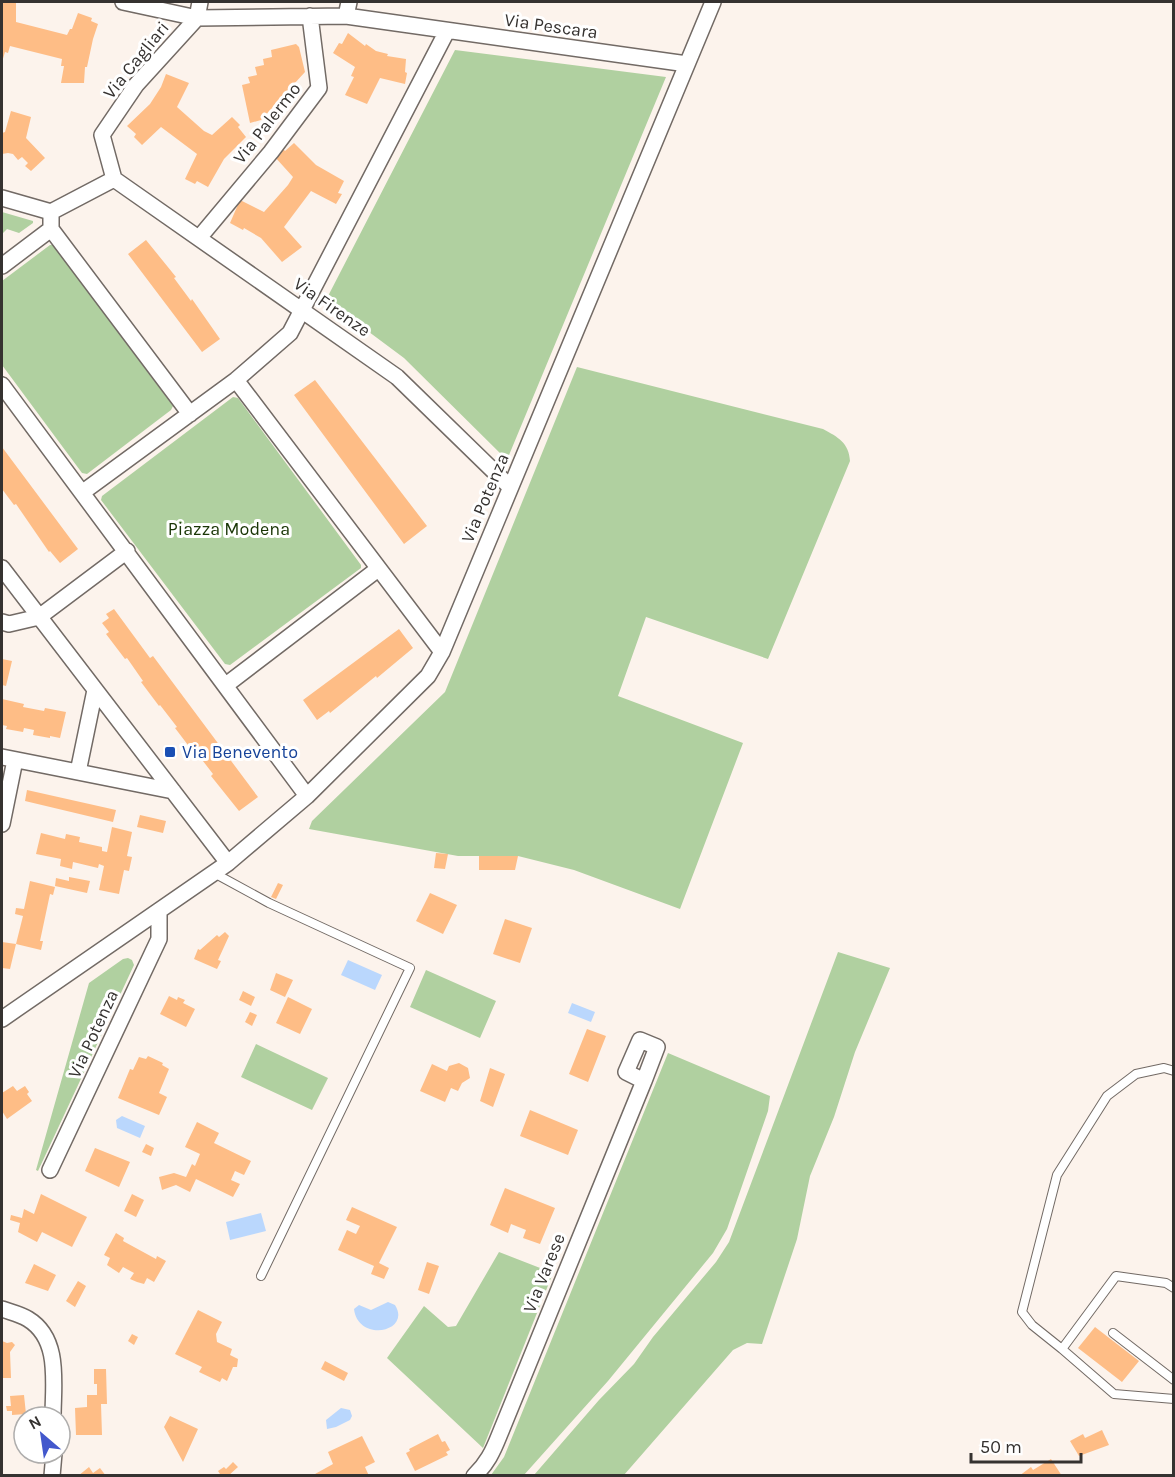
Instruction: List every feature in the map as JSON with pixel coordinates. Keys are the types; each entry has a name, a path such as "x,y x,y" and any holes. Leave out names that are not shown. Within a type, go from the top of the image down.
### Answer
{"street":[{"name":"Via Pescara","path":"123,2 196,18 310,16 348,9 447,31 687,64"},
{"name":"Via Cagliari","path":"114,179 102,135 136,85 196,18 200,2"},
{"name":"Via Potenza","path":"2,1019 228,863 308,796 428,676 442,652 713,2"},
{"name":"Via Palermo","path":"199,238 271,152 319,88 310,16"},
{"path":"83,492 236,380 290,333 447,31"},
{"path":"2,198 51,212 114,179"},
{"name":"Via Firenze","path":"114,179 397,377 510,488"},
{"path":"51,212 51,229 190,414"},
{"path":"2,266 51,229"},
{"path":"236,380 442,652"},
{"path":"2,385 308,796"},
{"path":"2,622 9,624 39,616 127,551"},
{"path":"2,568 228,863"},
{"path":"226,685 378,569"},
{"path":"78,772 95,690"},
{"path":"2,824 8,758 173,791"},
{"name":"Via Potenza","path":"50,1170 159,939 159,912"},
{"name":"Via Varese","path":"474,1476 483,1468 492,1454 644,1081"},
{"path":"2,1309 27,1318 41,1330 49,1342 52,1358 53,1405"}],"lane":[{"path":"214,873 269,903 410,968 261,1276"},
{"path":"1173,1071 1164,1068 1136,1074 1107,1096 1057,1174 1022,1312 1032,1325 1114,1394 1173,1399"},
{"path":"1062,1349 1116,1276 1166,1283 1173,1288"},
{"path":"1113,1333 1173,1380"}],"green space":[{"path":"455,50 666,77 507,460 404,358 326,300"},
{"path":"2,212 33,221 33,223 19,233 7,229 2,234"},
{"path":"53,245 173,406 171,410 87,474 82,473 2,365 2,281"},
{"path":"577,367 823,429 842,441 849,455 850,461 768,659 646,617 618,696 743,743 680,909 574,870 518,856 458,856 309,829 312,821 445,692"},
{"name":"Piazza Modena","path":"233,397 238,398 361,568 230,665 225,664 101,500 102,496"},
{"path":"838,952 890,968 855,1052 834,1117 810,1176 797,1239 762,1344 747,1343 733,1350 624,1475 534,1475 599,1400 634,1364 653,1337 716,1262 729,1242"},
{"path":"128,958 134,965 38,1171 36,1170 89,983 123,959"},
{"path":"426,970 496,1001 480,1038 410,1007"},
{"path":"256,1044 328,1078 312,1110 241,1077"},
{"path":"668,1053 770,1096 768,1111 727,1229 713,1253 608,1381 524,1475 491,1475 504,1457"},
{"path":"499,1252 553,1273 483,1448 387,1358 424,1306 448,1327 456,1326"}],"water":[{"path":"348,960 382,975 375,990 341,975"},
{"path":"572,1003 595,1012 591,1022 568,1013"},
{"path":"122,1116 145,1126 140,1138 117,1128 116,1120"},
{"path":"261,1213 266,1231 230,1240 226,1222"},
{"path":"388,1302 395,1305 398,1314 396,1322 391,1327 373,1330 364,1327 358,1320 354,1309 359,1305 371,1310"},
{"path":"341,1408 350,1410 352,1416 350,1420 327,1429 326,1420"}],"building":[{"path":"2,2 16,2 16,22 67,35 78,13 92,18 91,21 98,24 87,67 85,67 84,83 61,83 64,66 61,66 62,59 10,46 2,62"},
{"path":"348,33 365,46 366,44 376,51 388,54 387,56 406,59 405,84 380,78 367,104 345,95 354,77 351,76 355,67 333,53"},
{"path":"296,44 299,47 305,72 261,120 250,123 242,85 250,83 248,77 257,75 255,67 264,65 263,59 272,57 271,50"},
{"path":"166,74 189,83 177,107 204,131 212,135 232,117 240,125 238,127 246,137 224,159 208,187 197,181 195,184 185,179 197,154 161,127 142,145 134,137 136,134 127,126 150,104"},
{"path":"11,111 31,117 26,138 45,158 31,171 25,166 28,163 22,157 18,160 13,154 2,154 2,133 5,132"},
{"path":"294,143 316,165 344,181 338,193 342,194 336,204 311,191 284,227 302,247 282,262 261,238 230,223 240,200 264,212 288,185 293,177 274,156 283,149 285,151"},
{"path":"146,240 176,277 174,278 220,339 202,352 128,254"},
{"path":"315,380 427,526 404,544 294,395"},
{"path":"2,447 78,549 60,563 49,552 16,504 14,505 2,489"},
{"path":"114,609 150,658 153,656 258,797 239,811 141,682 143,681 127,658 125,659 106,634 109,632 102,623 109,618 106,614"},
{"path":"399,629 413,648 377,678 376,676 330,713 329,711 317,720 303,700"},
{"path":"2,659 12,661 6,686 2,685"},
{"path":"2,699 24,704 23,707 66,712 60,738 33,735 34,730 24,728 23,732 6,729 7,726 2,725"},
{"path":"27,790 116,810 113,822 25,801"},
{"path":"140,815 166,821 163,833 137,827"},
{"path":"112,827 132,832 127,856 132,857 129,871 124,870 119,894 99,890 104,866 99,864 98,868 73,862 72,869 60,866 61,859 36,854 41,833 65,839 66,834 80,837 79,842 102,847 102,851 107,852"},
{"path":"436,853 448,854 445,869 434,868"},
{"path":"479,856 518,856 515,870 479,870"},
{"path":"69,877 90,881 87,893 55,886 56,878 69,881"},
{"path":"30,881 55,887 53,895 50,894 40,941 43,941 41,950 16,944 23,916 15,914 16,908 24,909"},
{"path":"278,883 283,885 276,899 271,897"},
{"path":"430,893 457,905 443,934 416,921"},
{"path":"505,919 532,928 520,963 493,954"},
{"path":"225,932 229,936 218,960 221,961 217,969 194,959 198,949 200,950 217,935 219,937"},
{"path":"2,942 16,944 10,969 2,968"},
{"path":"276,973 293,980 285,997 270,990"},
{"path":"243,991 255,997 251,1006 239,1000"},
{"path":"169,996 177,1000 178,997 185,1000 183,1003 195,1009 186,1027 160,1014"},
{"path":"288,997 312,1009 300,1034 276,1023"},
{"path":"250,1012 257,1015 252,1026 245,1022"},
{"path":"587,1029 606,1036 588,1082 569,1074"},
{"path":"148,1056 163,1063 162,1065 169,1069 159,1093 167,1097 159,1115 118,1098 130,1069 133,1070 139,1057 146,1059"},
{"path":"459,1063 468,1068 470,1078 462,1083 458,1091 451,1088 445,1102 420,1091 432,1064 447,1071 449,1066"},
{"path":"490,1068 505,1074 493,1107 480,1101"},
{"path":"13,1086 17,1091 25,1086 32,1101 7,1119 2,1111 2,1093"},
{"path":"530,1110 578,1130 568,1155 520,1136"},
{"path":"197,1122 219,1133 214,1143 251,1161 244,1175 235,1171 231,1180 240,1184 233,1197 196,1179 190,1192 176,1185 162,1190 159,1177 174,1173 186,1177 192,1164 195,1166 200,1154 185,1147"},
{"path":"146,1144 154,1148 151,1156 142,1152"},
{"path":"95,1148 130,1162 119,1187 85,1171"},
{"path":"505,1188 555,1208 540,1244 523,1238 526,1230 511,1224 508,1233 490,1225"},
{"path":"41,1194 87,1217 72,1247 42,1232 37,1242 18,1232 20,1223 10,1220 11,1215 22,1218 24,1209 34,1214"},
{"path":"132,1194 144,1200 136,1217 124,1211"},
{"path":"352,1207 397,1227 379,1263 389,1268 384,1279 371,1274 374,1266 338,1250 347,1230 356,1234 360,1226 346,1220"},
{"path":"116,1233 124,1238 123,1241 156,1259 157,1256 166,1261 154,1282 147,1278 144,1284 137,1282 130,1279 134,1273 123,1267 119,1273 107,1265 110,1258 104,1255"},
{"path":"427,1262 439,1266 429,1294 418,1290"},
{"path":"34,1264 56,1275 48,1291 25,1283"},
{"path":"78,1281 86,1286 75,1307 66,1301"},
{"path":"198,1310 222,1322 216,1334 217,1342 232,1349 230,1355 238,1359 237,1367 233,1367 227,1381 222,1378 220,1382 199,1372 202,1367 175,1354"},
{"path":"1095,1327 1139,1361 1122,1382 1078,1348"},
{"path":"132,1334 138,1337 134,1345 128,1341"},
{"path":"2,1341 12,1342 15,1345 10,1352 11,1378 2,1378"},
{"path":"325,1361 348,1373 344,1381 321,1369"},
{"path":"94,1369 106,1369 107,1404 101,1404 102,1435 76,1435 75,1408 87,1407 87,1395 97,1395"},
{"path":"24,1395 25,1405 12,1405 12,1411 7,1411 6,1406 11,1406 10,1396"},
{"path":"170,1416 198,1429 183,1462 164,1427"},
{"path":"1102,1430 1109,1445 1079,1456 1070,1441 1083,1434 1085,1438"},
{"path":"438,1434 450,1450 446,1452 448,1455 415,1471 406,1453 410,1451 409,1449"},
{"path":"362,1436 375,1462 365,1467 369,1476 316,1476 315,1474 333,1464 328,1452"},
{"path":"1051,1459 1062,1476 1019,1476 1031,1467 1033,1470"},
{"path":"233,1462 238,1467 228,1476 218,1476 220,1474 218,1471 224,1467 226,1469"},
{"path":"89,1467 93,1473 100,1468 106,1476 78,1476"}],"place":[{"name":"Via Benevento","path":"170,752"}]}
